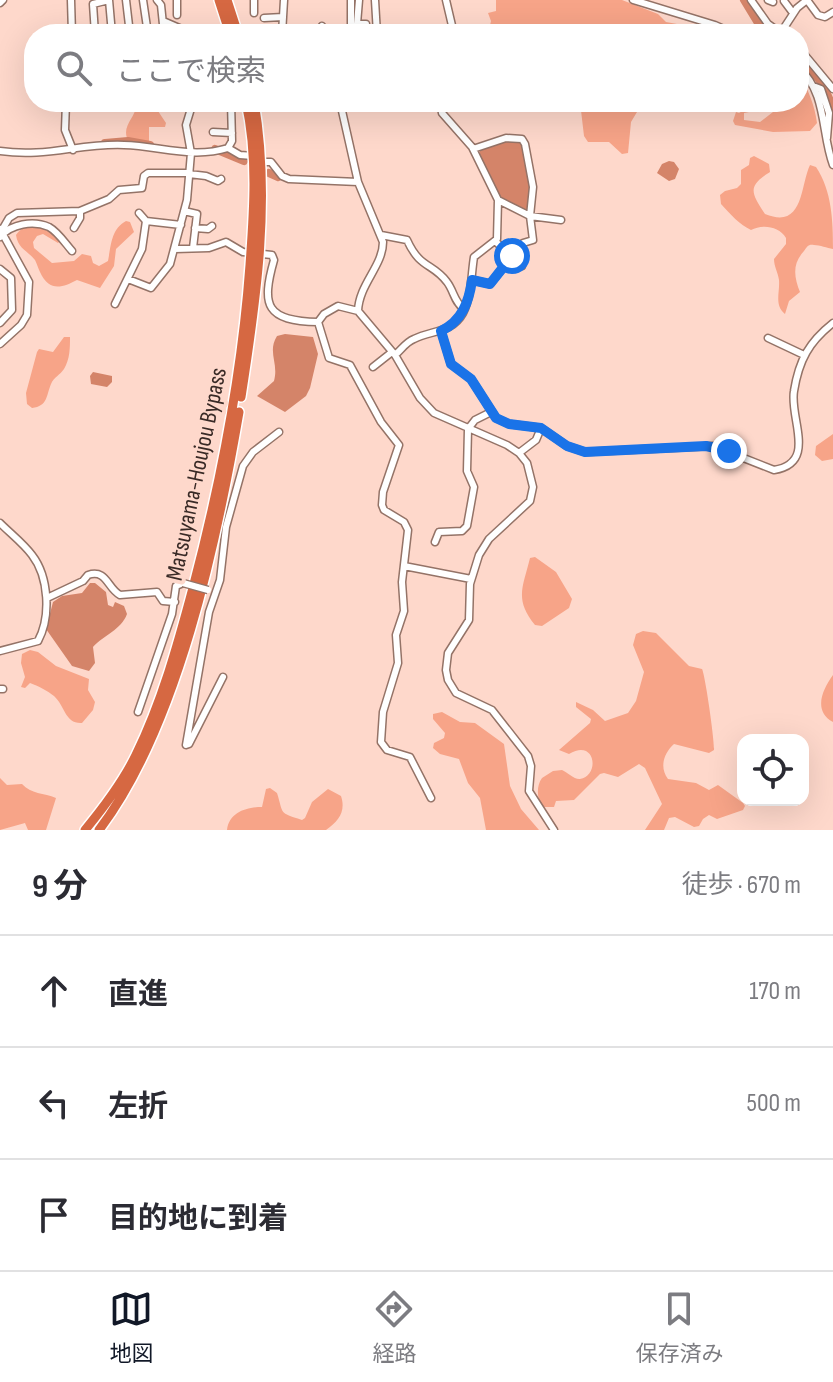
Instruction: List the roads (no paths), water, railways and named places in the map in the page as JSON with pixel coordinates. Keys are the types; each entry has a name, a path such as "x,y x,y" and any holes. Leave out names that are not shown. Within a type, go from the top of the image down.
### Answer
{"highway":[{"path":"219,0 227,24"},
{"path":"227,0 235,24"},
{"name":"Matsuyama-Houjou Bypass","path":"248,112 256,159"},
{"name":"Matsuyama-Houjou Bypass","path":"99,830 127,788 154,733 192,618 218,525 243,390 255,252 254,112"},
{"name":"Matsuyama-Houjou Bypass","path":"85,830 120,783 148,730 218,525"}],"street":[{"path":"71,0 72,24"},
{"path":"94,24 93,4 109,0 111,24"},
{"path":"126,0 129,24"},
{"path":"143,0 147,24"},
{"path":"157,0 161,5 163,24"},
{"path":"176,15 177,0"},
{"path":"254,0 254,13"},
{"path":"283,24 284,0"},
{"path":"351,0 351,24"},
{"path":"359,0 357,24 366,24"},
{"path":"375,0 376,24"},
{"path":"446,0 452,24"},
{"path":"633,0 712,24"},
{"path":"787,24 807,0 818,15 825,17 833,12"},
{"path":"754,1 768,24"},
{"path":"784,1 793,13"},
{"path":"264,18 283,17"},
{"path":"163,21 172,24"},
{"path":"809,60 833,89"},
{"path":"809,81 822,110 833,165"},
{"path":"813,86 821,89 831,116 826,140"},
{"path":"66,112 65,130 73,150"},
{"path":"128,279 151,288 170,264 190,174 191,153 186,125 190,112"},
{"path":"223,150 232,133 231,112"},
{"path":"342,112 358,182 381,235 383,250 361,290 358,311"},
{"path":"443,112 473,149 498,200 496,242 522,266"},
{"path":"213,132 232,133"},
{"path":"472,280 490,284 523,243 533,240 530,216 533,187 524,141 506,138 473,149"},
{"path":"0,151 27,155 126,145 191,153 223,150 271,162 282,176 289,179 358,182"},
{"path":"1,232 9,218 17,213 80,211 109,199 119,190 142,188 144,176 148,173 190,174 218,181 221,179"},
{"path":"498,200 530,216 561,220"},
{"path":"74,228 80,211"},
{"path":"184,211 197,214 193,248"},
{"path":"115,304 142,249 146,221 139,213"},
{"path":"146,221 181,225"},
{"path":"1,232 25,223 45,226 72,251"},
{"path":"195,228 208,229 212,226"},
{"path":"0,344 21,325 29,307 28,277 1,232"},
{"path":"381,235 407,240 422,263 447,282 462,308"},
{"path":"175,249 209,248 226,242 243,252 268,253 274,260 269,274 270,309 283,317 318,322"},
{"path":"373,367 410,340 441,331 455,323 472,280 474,257 496,242"},
{"path":"0,323 12,310 11,278 1,271"},
{"path":"318,322 330,309 338,306 358,311 393,354 428,406 441,417 519,453 527,463 533,487 530,501 489,539 479,555 471,579 469,620 448,653 448,680 456,693 497,715 528,756 531,766 529,791 554,830"},
{"path":"453,313 462,308"},
{"path":"318,322 329,358 350,365 381,422 399,445 383,492 382,505 384,510 404,522 408,530 404,611 396,635 398,663 383,712 381,742 387,750 410,757 431,798"},
{"path":"441,331 451,364 471,379 491,412 505,423 541,428 567,446 585,452 718,447 761,467 780,469 793,461 799,448 793,393 804,355 812,340 833,323"},
{"path":"768,338 804,355"},
{"path":"435,542 439,532 462,531 467,526 474,487 467,471 468,429 475,420 491,412"},
{"path":"519,453 536,440 541,428"},
{"path":"223,677 186,745 209,612 217,593 218,525 247,457 279,432"},
{"path":"0,523 37,562 47,598 38,641 0,651"},
{"path":"404,566 471,579"},
{"path":"47,598 97,573 105,577 115,593 125,596 157,592 163,601 175,602"},
{"path":"138,712 175,602 176,586 183,583 217,593"}],"waterway":[{"path":"744,0 759,24"},
{"path":"809,68 823,84 833,108"},
{"path":"105,143 128,141 150,145"},
{"path":"215,149 244,161"},
{"path":"269,173 278,177"}]}
